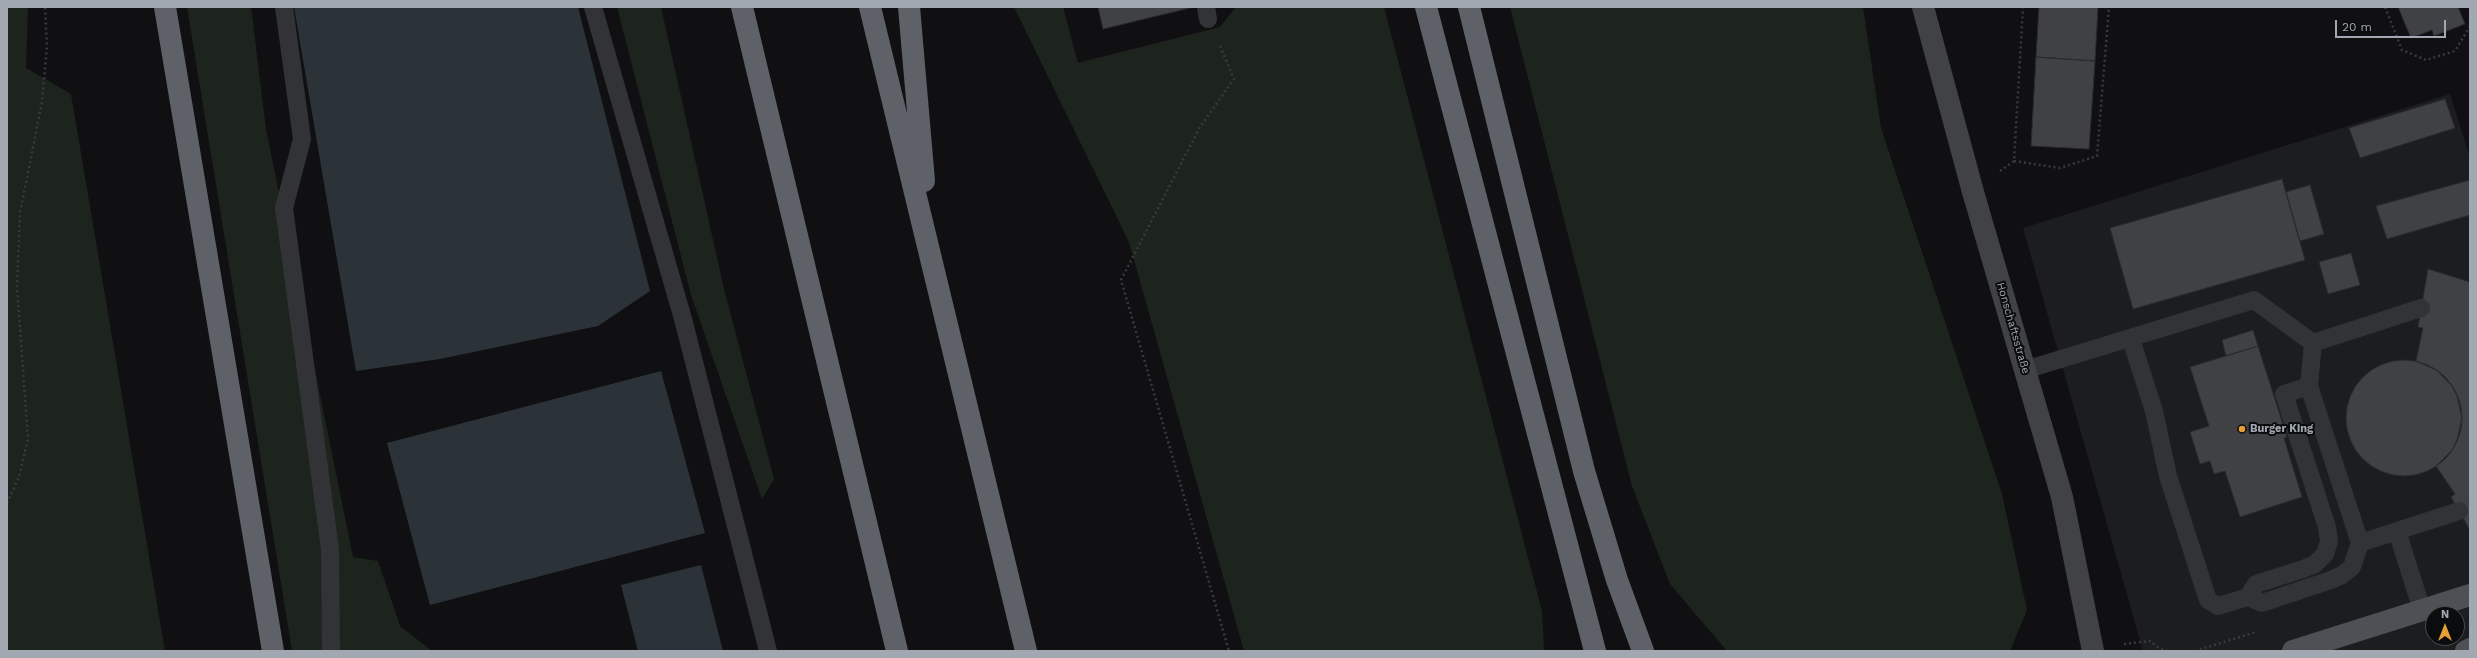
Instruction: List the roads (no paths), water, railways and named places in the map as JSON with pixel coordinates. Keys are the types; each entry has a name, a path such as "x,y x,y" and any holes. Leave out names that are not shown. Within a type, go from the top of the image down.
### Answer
{"highway":[{"path":"165,7 273,651"},
{"path":"742,7 897,651"},
{"path":"870,7 1026,651"},
{"path":"909,7 929,250"},
{"path":"1426,7 1595,651"},
{"path":"1468,7 1584,471 1617,580 1643,651"}],"main road":[{"path":"2293,651 2470,596"},
{"path":"2466,651 2470,650"}],"street":[{"name":"Honschaftsstraße","path":"1923,7 1973,192 2062,497 2093,651"}],"lane":[{"path":"284,7 302,139 284,208 330,549 331,651"},
{"path":"593,7 683,319 768,651"},
{"path":"2025,370 2131,339 2254,300 2313,343"},
{"path":"2313,343 2421,308"},
{"path":"2131,339 2154,410 2168,476 2208,600 2218,606 2248,596 2256,584 2315,564 2325,554 2329,541 2327,527 2284,394 2309,386"},
{"path":"2248,596 2262,603 2342,575 2352,567 2360,543 2309,386 2313,343"},
{"path":"2360,543 2459,511"},
{"path":"2397,531 2422,610"}],"place":[{"name":"Burger King","path":"2242,429"}]}
